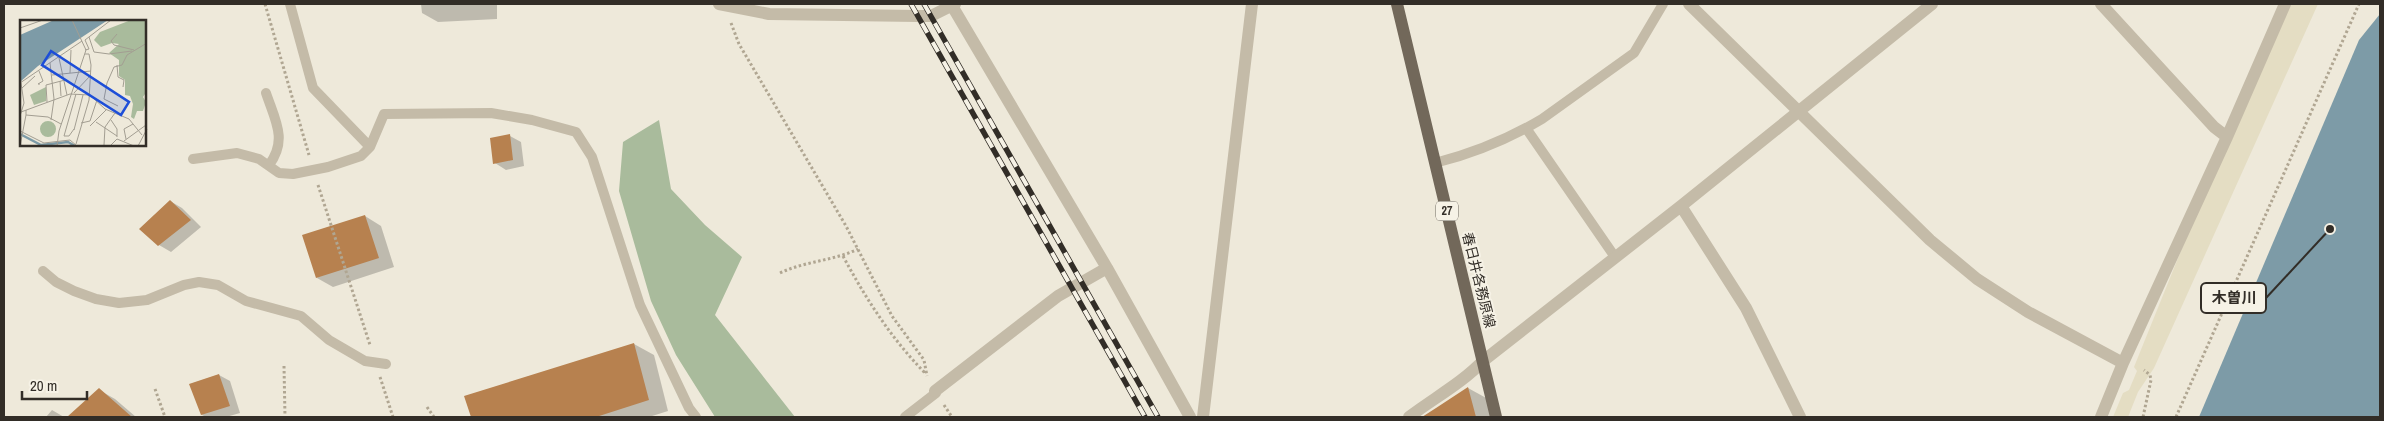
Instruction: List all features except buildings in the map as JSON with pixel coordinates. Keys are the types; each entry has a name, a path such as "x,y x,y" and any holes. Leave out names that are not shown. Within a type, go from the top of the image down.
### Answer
{"main road":[{"name":"春日井各務原線","path":"1397,4 1496,417"}],"street":[{"path":"723,4 769,14 918,16 931,16 953,4 1107,268 1190,417"},
{"path":"1203,417 1252,4"},
{"path":"1689,4 1930,240 1977,279 2028,312 2123,363"},
{"path":"1409,417 1441,392 1470,375 1483,360 1681,206 1932,4"},
{"path":"2101,4 2214,127 2226,137"},
{"path":"2101,417 2123,363 2226,137 2284,4"},
{"path":"1681,206 1746,308 1800,417"},
{"path":"936,392 1058,296 1107,268"}],"lane":[{"path":"290,4 312,88 370,147"},
{"path":"1435,163 1452,159 1526,128 1634,53 1663,4"},
{"path":"266,93 280,144 276,156 269,165"},
{"path":"193,159 237,153 269,165 279,172 293,174 314,170 361,156 370,147 384,114 491,113 532,120 576,132 592,157 640,305 689,408 696,417"},
{"path":"1526,128 1615,257"},
{"path":"42,271 56,282 74,291 96,299 120,303 147,300 199,282 218,285 246,300 300,316 329,340 365,361 381,363"},
{"path":"905,417 918,413 936,392"}],"path":[{"path":"265,4 314,170 381,363 393,417"},
{"path":"723,4 739,44 858,249 892,316 924,360 926,374"},
{"path":"2176,417 2360,4"},
{"path":"780,273 796,265 843,256 858,249"},
{"path":"843,256 861,291 880,320 926,374 952,417"},
{"path":"284,366 284,417"},
{"path":"2143,417 2151,380 2150,375 2144,370"},
{"path":"155,389 165,417"},
{"path":"427,407 434,417"}],"green space":[{"path":"659,120 671,189 705,225 742,257 715,315 795,417 715,417 676,355 651,301 619,191 623,142"}],"shaded area":[{"path":"2289,4 2318,4 2154,368 2138,392 2128,417 2113,417 2123,393 2129,390 2137,371 2134,367 2227,137"}],"water":[{"path":"2380,14 2380,417 2199,417 2359,40"}],"railway":[{"path":"911,4 1145,417"},
{"path":"924,4 1158,417"}],"place":[{"name":"木曽川","path":"2330,229"}]}
